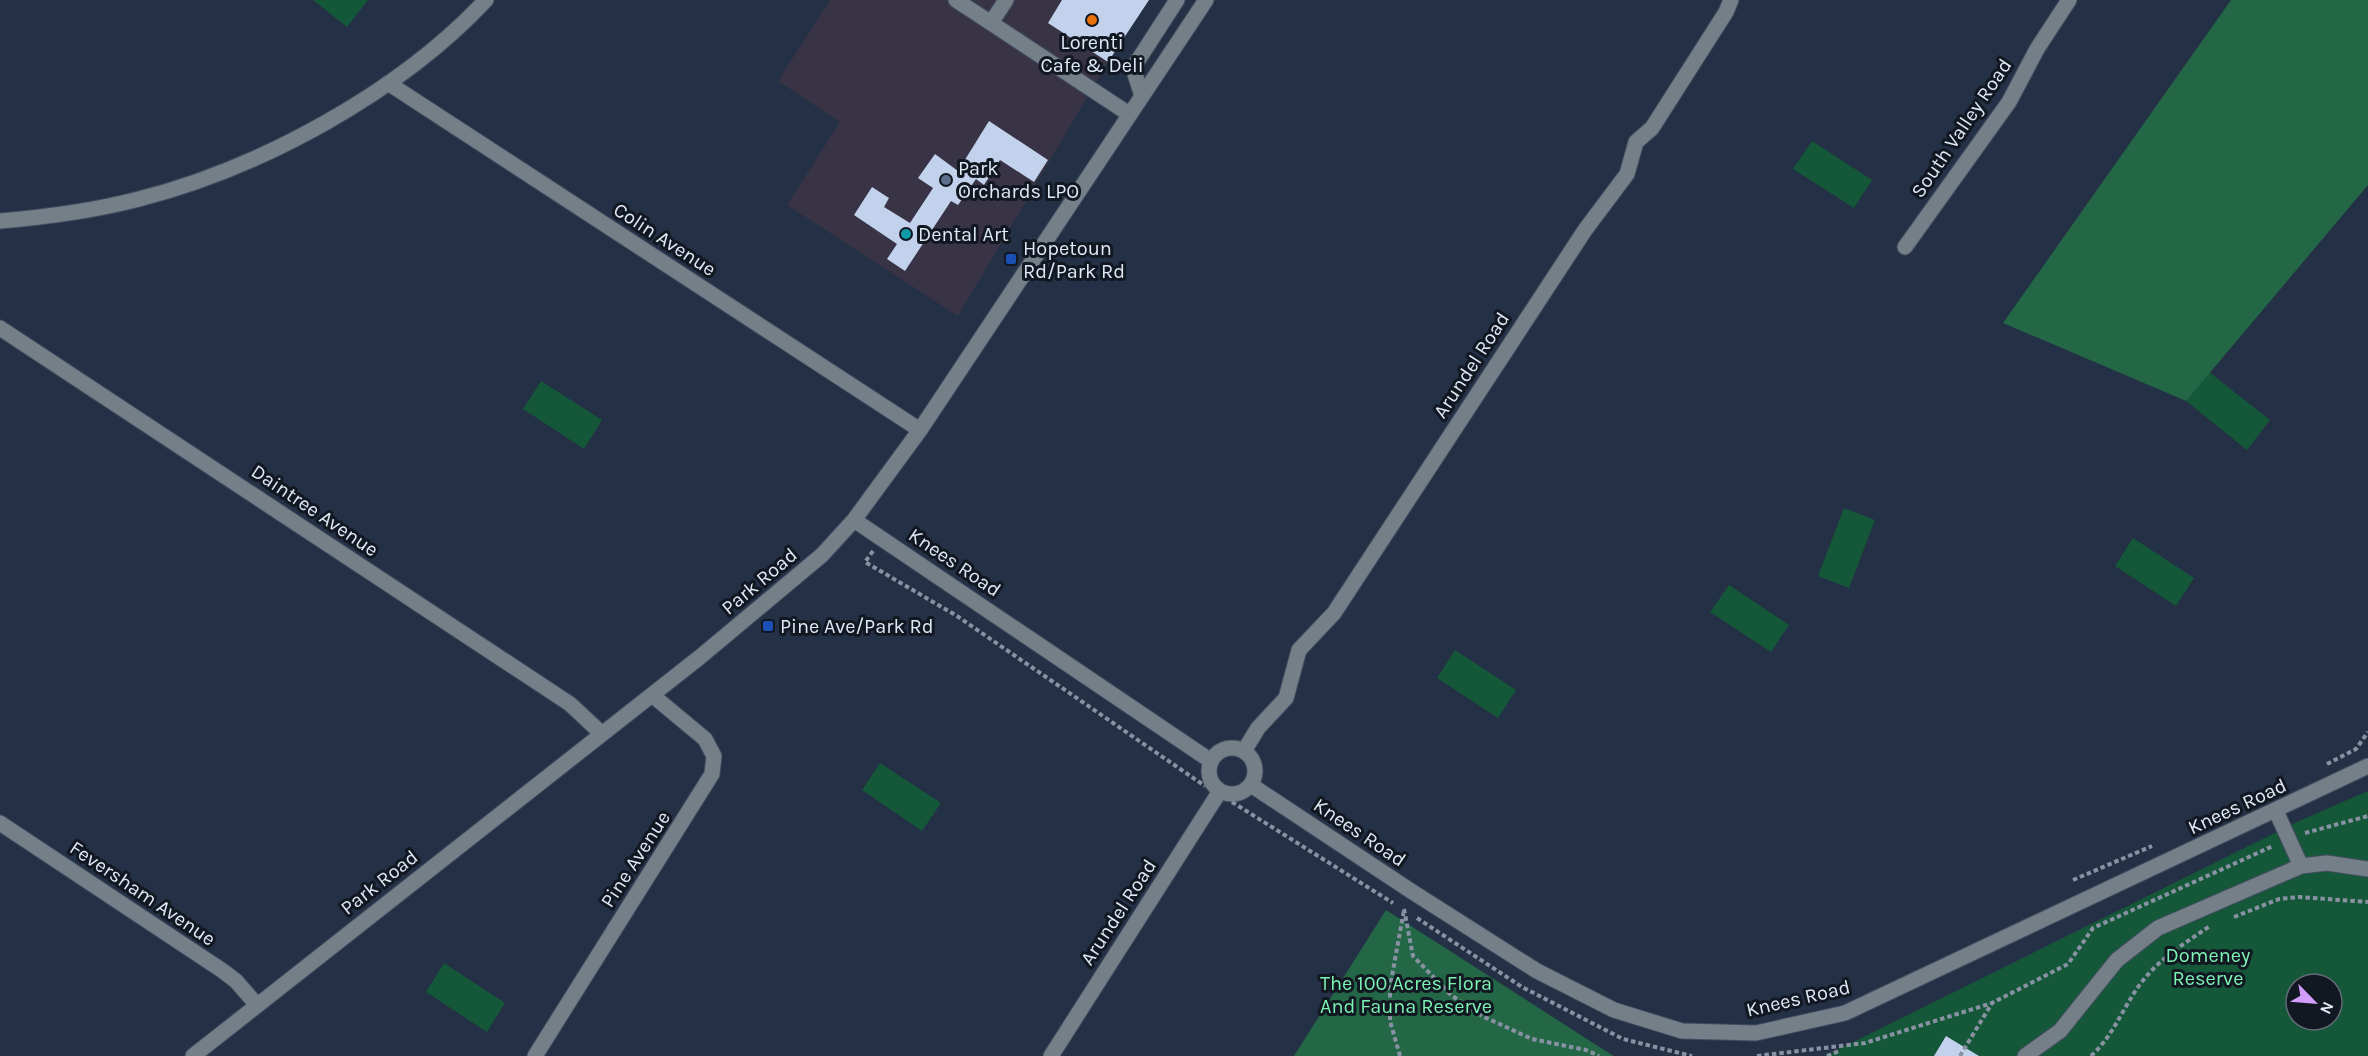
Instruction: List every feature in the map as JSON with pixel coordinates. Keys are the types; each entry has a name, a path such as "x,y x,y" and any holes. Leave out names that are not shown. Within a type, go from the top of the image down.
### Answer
{"street":[{"path":"0,221 56,216 139,199 212,176 276,148 388,83 486,0"},
{"path":"956,0 1129,114"},
{"path":"991,23 1006,0"},
{"path":"1142,96 1132,68 1177,0"},
{"name":"Park Road","path":"193,1056 652,695 785,588 822,555 854,520 920,430 1206,0"},
{"name":"Arundel Road","path":"1244,751 1258,728 1286,698 1299,650 1334,613 1573,249 1627,174 1636,142 1652,128 1726,12 1731,0"},
{"name":"South Valley Road","path":"1905,247 2009,102 2037,49 2069,0"},
{"name":"Colin Avenue","path":"388,83 920,430"},
{"name":"Daintree Avenue","path":"0,328 570,704 601,734"},
{"name":"Knees Road","path":"854,520 1211,761"},
{"name":"Pine Avenue","path":"534,1056 712,774 714,756 705,739 652,695"},
{"path":"1229,748 1244,751 1255,770 1251,784 1240,793 1226,794 1220,791 1209,775 1211,761 1215,755 1229,748"},
{"name":"Knees Road","path":"1251,784 1411,891 1537,971 1614,1010 1682,1030 1756,1033 1845,1013 2368,766"},
{"name":"Arundel Road","path":"1051,1056 1220,791"},
{"path":"2276,811 2301,866"},
{"name":"Feversham Avenue","path":"0,823 223,971 236,981 258,1005"},
{"path":"2025,1056 2060,1031 2117,960 2158,928 2301,866 2327,863 2368,869"}],"path":[{"path":"2324,765 2356,749 2368,732"},
{"path":"1757,1056 1864,1043 1992,1003 2068,963 2093,928 2289,838 2336,823 2368,816"},
{"path":"2073,880 2162,842"},
{"path":"1400,1056 1390,1021 1390,987 1404,909 1411,891"},
{"path":"2229,919 2279,899 2330,898 2368,902"},
{"path":"1404,909 1413,956 1451,995 1482,1016 1532,1039 1586,1050 1599,1056"},
{"path":"2091,1056 2111,1034 2149,972 2193,938 2220,922"},
{"path":"1960,1056 1992,1003"},
{"path":"1827,1056 1839,1051"}],"shaded area":[{"path":"830,0 1149,0 1108,62 958,316 787,205 840,122 778,81"}],"green space":[{"path":"313,0 368,0 347,27"},
{"path":"2231,0 2368,0 2368,185 2186,401 2003,323"},
{"path":"1812,141 1872,180 1854,208 1793,169"},
{"path":"2209,372 2270,420 2247,450 2186,401"},
{"path":"541,381 602,420 584,449 523,409"},
{"path":"1844,508 1875,520 1849,588 1818,576"},
{"path":"2133,538 2194,578 2176,606 2115,566"},
{"path":"1729,585 1789,625 1771,652 1710,612"},
{"path":"1455,650 1516,690 1498,718 1437,678"},
{"path":"880,763 941,803 922,831 862,790"},
{"name":"Domeney Reserve","path":"2368,791 2368,1056 1825,1056 2299,821"},
{"name":"The 100 Acres Flora And Fauna Reserve","path":"1386,910 1601,1048 1614,1056 1294,1056"},
{"path":"444,963 505,1003 487,1032 426,992"}],"building":[{"path":"1062,0 1149,0 1108,62 1048,23"},
{"path":"989,121 1048,160 1034,182 1000,160 984,185 976,179 958,205 951,201 905,271 887,259 897,244 854,215 872,187 889,198 884,207 910,223 933,188 918,178 935,154 958,171"},
{"path":"1946,1036 1979,1056 1934,1056"}],"place":[{"name":"Lorenti Cafe & Deli","path":"1092,20"},
{"name":"Park Orchards LPO","path":"946,180"},
{"name":"Dental Art","path":"906,234"},
{"name":"Hopetoun Rd/Park Rd","path":"1011,259"},
{"name":"Pine Ave/Park Rd","path":"768,626"}]}
